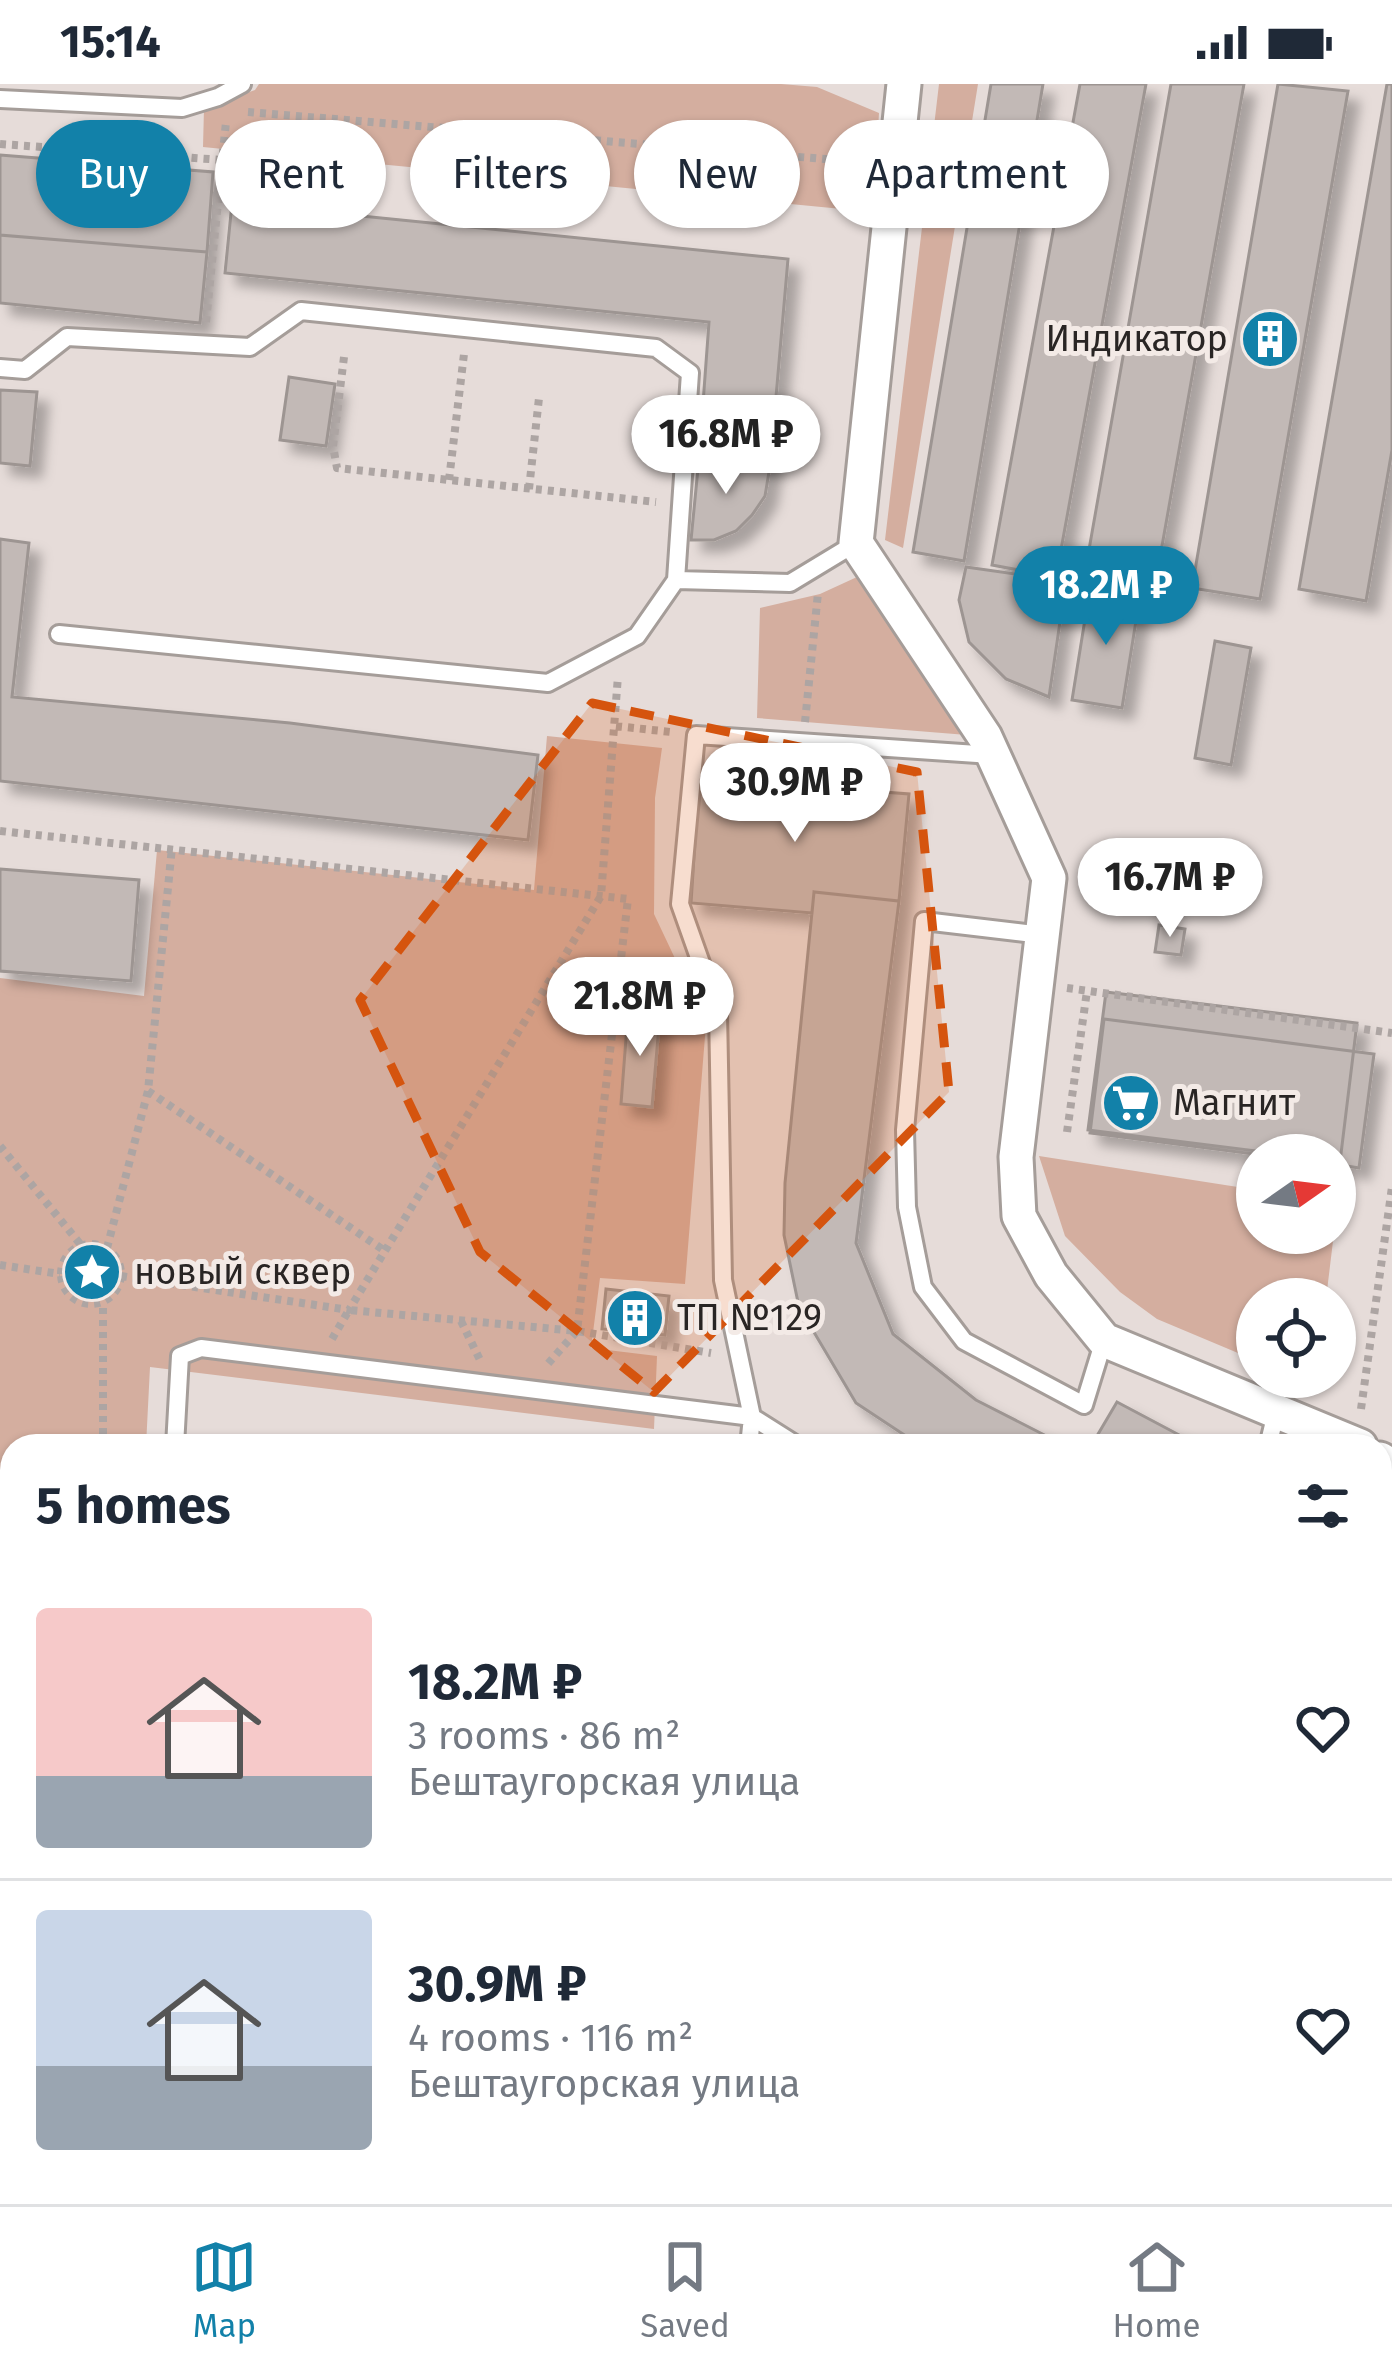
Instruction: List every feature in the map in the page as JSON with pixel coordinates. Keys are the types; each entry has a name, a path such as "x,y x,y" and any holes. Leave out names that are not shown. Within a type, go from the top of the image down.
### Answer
{"street":[{"path":"901,120 904,84"},
{"path":"891,228 856,543 993,754 1049,878 1016,1157 1019,1216 1051,1275 1104,1340 1272,1430"}],"lane":[{"path":"0,99 182,108 242,84"},
{"path":"0,368 25,370 67,337 250,346 301,311 656,348 690,373 676,580 637,636 548,682 59,634"},
{"path":"676,580 790,583 856,543"},
{"path":"750,1434 742,1358 723,1280 718,1011 680,904 696,735 993,754"},
{"path":"1042,935 924,921 905,1130 907,1207 923,1287 964,1341 1084,1405 1104,1340"},
{"path":"177,1434 180,1356 201,1348 752,1417 779,1434"}],"path":[{"path":"226,120 227,110 351,120"},
{"path":"386,123 824,158"},
{"path":"0,144 215,159"},
{"path":"203,344 215,228"},
{"path":"449,480 465,346"},
{"path":"344,357 333,446 337,467 681,505"},
{"path":"529,489 538,398"},
{"path":"318,1363 601,896 620,645"},
{"path":"616,726 696,735"},
{"path":"0,831 628,898 578,1331"},
{"path":"106,1248 148,1091 172,847"},
{"path":"1036,984 1392,1033"},
{"path":"1067,1132 1087,991"},
{"path":"148,1091 385,1251"},
{"path":"0,1146 81,1245"},
{"path":"1367,1434 1392,1187"},
{"path":"81,1245 106,1248 118,1260 122,1276 116,1292 93,1305 74,1300 60,1274 66,1256 81,1245"},
{"path":"0,1265 60,1274"},
{"path":"122,1276 349,1310 578,1331 742,1358"},
{"path":"103,1303 103,1434"}],"highlighted area":[{"path":"592,703 917,772 949,1092 654,1392 480,1252 360,1000"}],"shaded area":[{"path":"259,84 781,84 817,87 879,113 879,120 824,120 824,207 800,205 800,120 634,120 634,189 610,186 610,120 410,120 410,167 386,165 386,120 215,120 215,148 203,147 204,108 255,90"},
{"path":"939,84 978,84 972,120 935,120"},
{"path":"922,228 955,228 903,548 885,540"},
{"path":"857,577 967,735 757,718 760,608 820,594"},
{"path":"547,736 662,748 655,798 654,914 706,1024 685,1284 600,1278 591,1348 657,1356 654,1429 150,1367 147,1434 0,1434 0,978 144,996 157,850 534,890"},
{"path":"1039,1156 1236,1187 1236,1254 1331,1254 1329,1278 1236,1278 1236,1352 1157,1319 1120,1292 1065,1236"}],"building":[{"path":"991,84 1043,84 1037,120 985,120"},
{"path":"1080,84 1146,84 1056,577 992,565 1054,228 1109,228 1109,120 1073,120"},
{"path":"1171,84 1244,84 1154,591 1084,578"},
{"name":"Индикатор","path":"1278,84 1348,91 1260,599 1192,588"},
{"path":"1387,84 1392,84 1392,450 1366,601 1299,589"},
{"path":"0,155 36,158 36,228 191,228 191,170 213,172 207,252 0,235"},
{"path":"386,219 410,221 410,228 480,228 788,259 770,466 699,458 709,322 225,273 230,228 386,228"},
{"path":"967,228 1019,228 964,561 913,552"},
{"path":"0,235 207,252 200,323 0,303"},
{"path":"289,377 335,384 326,446 280,440"},
{"path":"0,390 37,392 30,466 0,463"},
{"path":"699,458 770,466 765,496 752,515 736,531 714,540 691,540"},
{"path":"0,539 29,543 12,697 290,723 538,755 528,840 0,781"},
{"path":"966,567 1066,581 1049,697 1006,679 969,642 959,600"},
{"path":"1090,588 1140,596 1122,708 1072,700"},
{"path":"1215,641 1251,648 1231,765 1195,758"},
{"path":"699,778 909,794 899,901 814,892 812,913 691,903"},
{"path":"0,869 139,880 131,981 0,971"},
{"path":"814,892 899,901 856,1243 893,1334 976,1400 1043,1434 903,1434 856,1403 799,1307 784,1235"},
{"path":"1159,925 1185,929 1181,955 1155,952"},
{"path":"1106,992 1357,1023 1343,1134 1236,1134 1236,1148 1088,1130"},
{"path":"628,1012 660,1014 652,1107 621,1104"},
{"path":"1104,1019 1374,1054 1359,1168 1356,1134 1236,1134 1236,1152 1090,1133"},
{"name":"ТП №129","path":"606,1289 669,1296 665,1335 602,1329"},
{"path":"1117,1402 1177,1434 1098,1434"}],"place":[{"name":"Индикатор","path":"1270,339"},
{"name":"Магнит","path":"1131,1103"},
{"name":"новый сквер","path":"92,1272"},
{"name":"ТП №129","path":"635,1318"}]}
